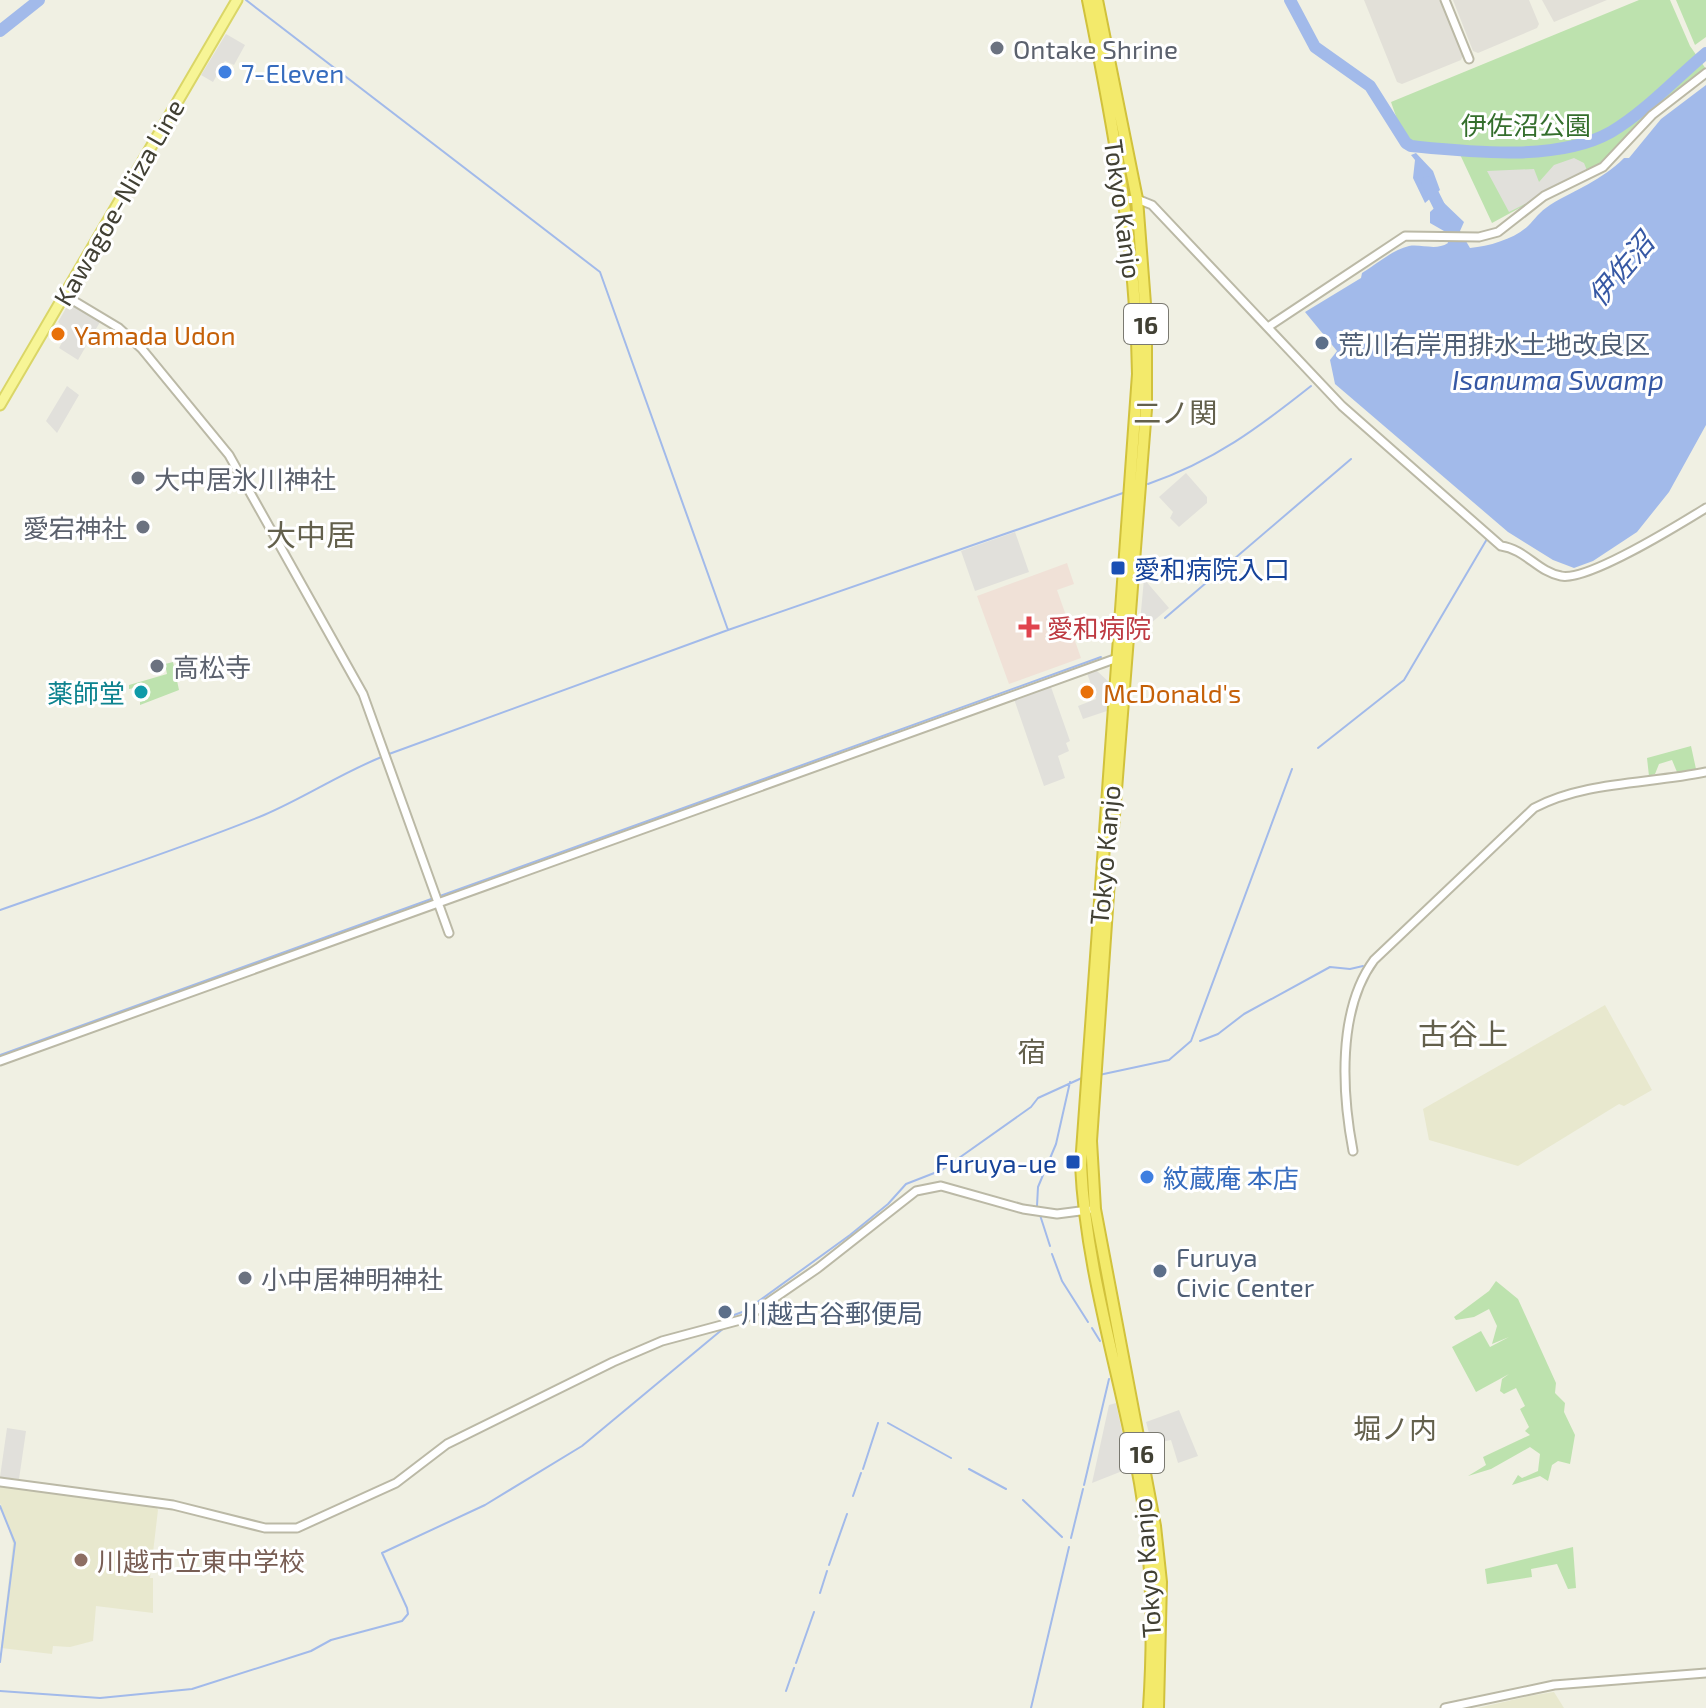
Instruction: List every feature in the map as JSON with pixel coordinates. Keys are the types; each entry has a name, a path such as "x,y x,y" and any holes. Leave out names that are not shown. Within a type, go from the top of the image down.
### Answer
{"highway":[{"name":"Tokyo Kanjo","path":"1088,0 1131,200"},
{"name":"Tokyo Kanjo","path":"1097,0 1145,278 1147,375 1083,1112 1089,1210 1146,1517 1153,1611 1149,1708"},
{"name":"Tokyo Kanjo","path":"1089,1210 1155,1526 1161,1582 1158,1708"}],"main road":[{"name":"Kawagoe-Niiza Line","path":"0,405 237,0"}],"street":[{"path":"1445,0 1469,59"},
{"path":"1268,327 1387,245 1405,236 1466,237 1498,232 1544,196 1603,167 1652,115 1706,73"},
{"path":"1131,200 1152,205 1342,406 1485,534 1558,576 1575,577 1596,570 1706,508"},
{"path":"64,295 119,328 142,349 229,455 363,694 449,933"},
{"path":"0,1061 1125,655"},
{"path":"1353,1151 1345,1106 1349,1033 1360,987 1374,960 1534,808 1573,793 1706,772"},
{"path":"0,1482 173,1505 265,1528 297,1528 387,1488 447,1444 613,1362 662,1341 744,1319 818,1268 916,1191 941,1186 1023,1209 1057,1214 1089,1210"},
{"path":"1445,1708 1554,1685 1706,1673"}],"shaded area":[{"path":"1364,0 1441,0 1463,55 1461,60 1402,84 1397,82"},
{"path":"1453,0 1529,0 1539,24 1537,28 1478,53 1473,51"},
{"path":"1542,0 1607,0 1554,22"},
{"path":"226,34 245,45 234,65 225,61 213,82 201,75"},
{"path":"1574,158 1584,163 1588,173 1509,212 1487,171 1534,169 1539,182 1554,165"},
{"path":"69,303 100,322 78,360 59,348 68,331 58,322"},
{"path":"67,386 79,395 57,433 46,421"},
{"path":"1186,473 1207,497 1207,503 1179,527 1170,518 1173,512 1159,497"},
{"path":"1015,532 1029,572 975,591 961,551"},
{"name":"愛和病院","path":"1067,563 1074,584 1057,590 1081,658 1009,684 977,596"},
{"path":"1144,579 1169,608 1139,633"},
{"path":"1096,670 1110,683 1107,711 1083,719 1078,706 1096,699 1087,673"},
{"path":"1051,687 1070,741 1066,743 1069,751 1058,756 1065,778 1044,786 1014,699"},
{"path":"1605,1005 1652,1090 1624,1106 1619,1104 1518,1166 1429,1140 1423,1109"},
{"path":"1116,1403 1130,1468 1092,1483 1109,1405"},
{"path":"1179,1410 1198,1456 1178,1463 1171,1440 1152,1444 1146,1422"},
{"path":"7,1428 26,1431 19,1479 0,1477"},
{"name":"川越市立東中学校","path":"0,1486 156,1506 150,1578 153,1578 153,1613 96,1606 93,1641 70,1647 53,1646 52,1654 1,1648 13,1543 0,1503"},
{"path":"1554,1692 1564,1708 1478,1708 1529,1696"}],"green space":[{"name":"伊佐沼公園","path":"1639,0 1670,0 1690,46 1706,69 1656,107 1604,162 1492,223 1457,148 1420,144 1412,141 1401,128 1391,102"},
{"path":"1676,0 1706,0 1706,37 1695,45"},
{"path":"173,662 179,690 140,705 148,699 145,686 129,689 129,685 167,674 165,664"},
{"path":"1691,746 1696,769 1677,772 1672,760 1659,764 1655,774 1649,776 1647,758"},
{"path":"1496,1281 1518,1299 1556,1383 1555,1393 1565,1403 1564,1412 1575,1435 1570,1464 1558,1461 1552,1465 1548,1481 1540,1476 1512,1485 1518,1475 1522,1478 1538,1471 1540,1454 1530,1447 1491,1469 1468,1476 1486,1465 1483,1457 1530,1435 1525,1431 1529,1427 1520,1409 1525,1406 1516,1388 1504,1394 1500,1391 1502,1379 1509,1374 1476,1392 1452,1347 1481,1331 1490,1347 1509,1337 1492,1344 1497,1326 1489,1309 1474,1317 1456,1320 1454,1317 1489,1291"},
{"path":"1573,1547 1576,1588 1568,1589 1557,1564 1531,1569 1532,1577 1487,1584 1485,1569"}],"water":[{"name":"Isanuma Swamp","path":"1706,85 1706,425 1669,492 1637,532 1593,561 1574,568 1553,560 1508,532 1335,384 1330,360 1337,351 1305,312 1361,278 1362,273 1397,251 1409,246 1434,247 1448,243 1444,231 1430,223 1430,212 1442,201 1464,222 1460,231 1470,248 1493,244 1516,235 1550,205 1597,179 1624,158 1629,158 1661,119"},
{"path":"1416,153 1433,171 1440,190 1425,203 1413,178 1415,160 1411,155"}],"waterway":[{"path":"0,31 39,0"},
{"path":"246,0 600,272 728,630"},
{"path":"1290,0 1315,47 1370,86 1406,143 1411,146 1514,152 1566,148 1590,141 1611,132 1636,115 1706,53"},
{"name":"Isanuma Swamp","path":"1427,182 1445,218"},
{"path":"1148,484 1215,454 1311,386"},
{"path":"1165,618 1351,459"},
{"path":"389,754 728,630 1123,493"},
{"path":"1318,748 1404,680 1487,539"},
{"path":"440,896 1101,657"},
{"path":"0,910 264,815 384,756"},
{"path":"1099,1075 1169,1060 1191,1041 1292,769"},
{"path":"0,1055 434,898"},
{"path":"1200,1041 1218,1034 1244,1014 1330,967 1350,969 1363,966"},
{"path":"725,1322 726,1318 745,1311 850,1235 888,1204 906,1184 942,1170 1031,1107 1038,1098 1084,1077"},
{"path":"1037,1206 1038,1187 1056,1144 1070,1082"},
{"path":"1040,1215 1050,1246"},
{"path":"1052,1254 1062,1281 1088,1322"},
{"path":"0,1691 100,1698 192,1689 311,1651 331,1640 402,1621 408,1614 407,1608 382,1553 485,1505 582,1446 724,1328"},
{"path":"1092,1328 1100,1341"},
{"path":"1084,1485 1109,1379"},
{"path":"863,1469 878,1423"},
{"path":"888,1423 951,1458"},
{"path":"969,1469 1006,1489"},
{"path":"853,1496 861,1473"},
{"path":"1071,1538 1083,1489"},
{"path":"1023,1500 1062,1537"},
{"path":"0,1506 15,1543 0,1662"},
{"path":"829,1565 847,1514"},
{"path":"1031,1708 1069,1547"},
{"path":"820,1593 827,1571"},
{"path":"796,1663 814,1612"},
{"path":"786,1691 794,1668"}],"place":[{"name":"Ontake Shrine","path":"997,48"},
{"name":"7-Eleven","path":"225,72"},
{"name":"Yamada Udon","path":"58,334"},
{"name":"荒川右岸用排水土地改良区","path":"1322,343"},
{"name":"大中居氷川神社","path":"138,478"},
{"name":"愛宕神社","path":"143,527"},
{"name":"愛和病院入口","path":"1118,568"},
{"name":"愛和病院","path":"1029,627"},
{"name":"高松寺","path":"157,666"},
{"name":"薬師堂","path":"141,692"},
{"name":"McDonald's","path":"1087,692"},
{"name":"Furuya-ue","path":"1073,1162"},
{"name":"紋蔵庵 本店","path":"1147,1177"},
{"name":"Furuya Civic Center","path":"1160,1271"},
{"name":"小中居神明神社","path":"245,1278"},
{"name":"川越古谷郵便局","path":"725,1312"},
{"name":"川越市立東中学校","path":"81,1560"}],"district":[{"name":"二ノ関","path":"1175,412"},
{"name":"大中居","path":"311,534"},
{"name":"古谷上","path":"1463,1033"},
{"name":"宿","path":"1032,1051"},
{"name":"堀ノ内","path":"1395,1428"}],"water label":[{"name":"伊佐沼","path":"1620,269"}]}
